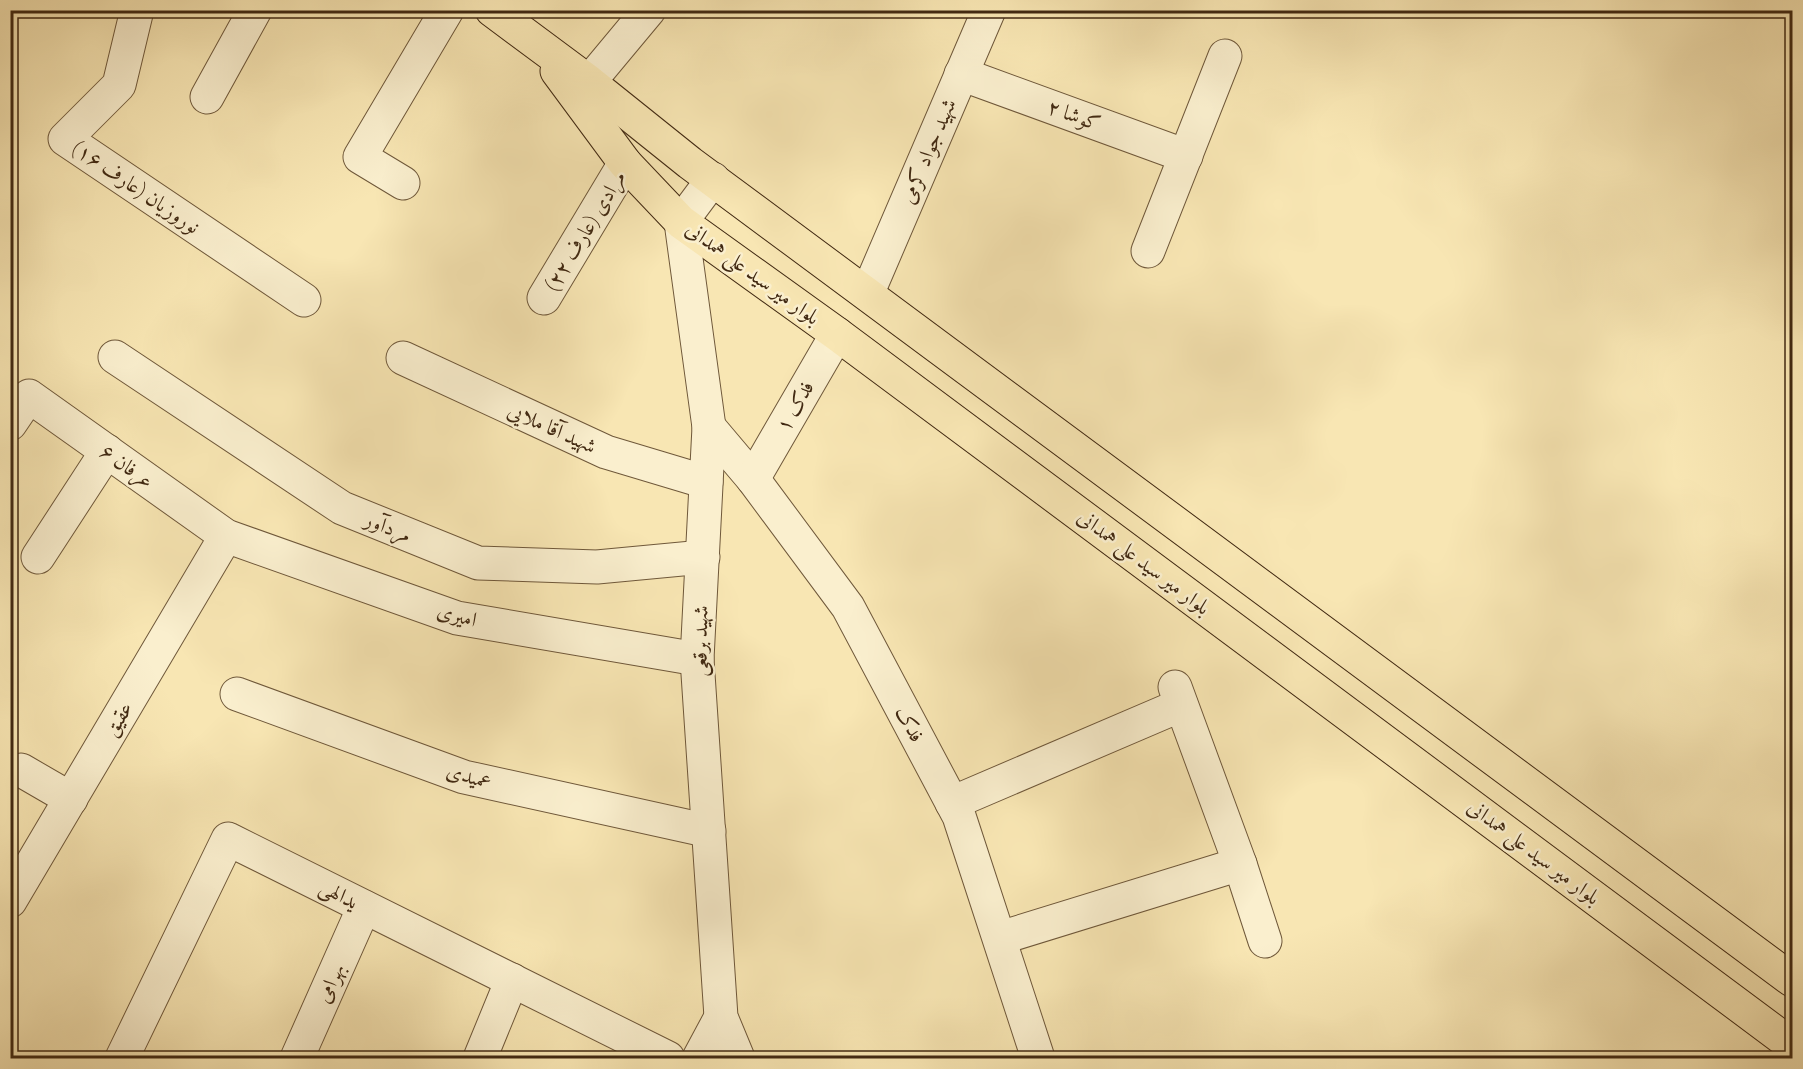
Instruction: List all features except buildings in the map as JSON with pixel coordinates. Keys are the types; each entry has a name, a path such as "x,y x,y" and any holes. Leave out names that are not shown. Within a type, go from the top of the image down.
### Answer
{"main road":[{"name":"بلوار میر سید علی همدانی","path":"492,10 713,179 1792,980"},
{"name":"بلوار میر سید علی همدانی","path":"534,41 625,163 681,222 837,334 1792,1045"},
{"path":"1066,504 1096,462"}],"street":[{"path":"207,97 255,10"},
{"path":"403,183 360,157 447,10"},
{"path":"589,82 649,10"},
{"name":"شهید جواد کرمی","path":"868,292 989,10"},
{"name":"نوروزیان (عارف ۱۶)","path":"126,16 119,85 65,140 304,300"},
{"path":"1148,251 1225,56"},
{"name":"کوشا ۲","path":"961,74 1186,156"},
{"name":"مرادی (عارف ۲۲)","path":"544,298 625,163"},
{"path":"681,222 713,179"},
{"name":"شهید برقعی","path":"681,222 710,427 698,659 721,1017 738,1059"},
{"name":"فدک ۱","path":"753,479 837,334"},
{"name":"مردآور","path":"115,357 342,508 478,563 597,567 703,557"},
{"name":"شهید آقا ملایی","path":"403,358 606,452 706,482"},
{"name":"عرفان ۶","path":"10,424 29,396 226,536"},
{"name":"فدک","path":"710,427 753,479 848,607 952,802 959,816 1000,938 1038,1059"},
{"path":"38,557 107,451"},
{"name":"امیری","path":"226,536 457,618 698,659"},
{"name":"عقیق","path":"10,901 226,536"},
{"name":"عمیدی","path":"237,694 464,777 709,831"},
{"path":"952,802 1178,696 1240,864 1265,941"},
{"path":"21,770 71,799"},
{"name":"یدالهی","path":"122,1059 228,839 668,1059"},
{"path":"1000,938 1240,864"},
{"name":"بهرامی","path":"297,1059 364,906"},
{"path":"480,1059 512,980"},
{"path":"699,1059 721,1017"}]}
